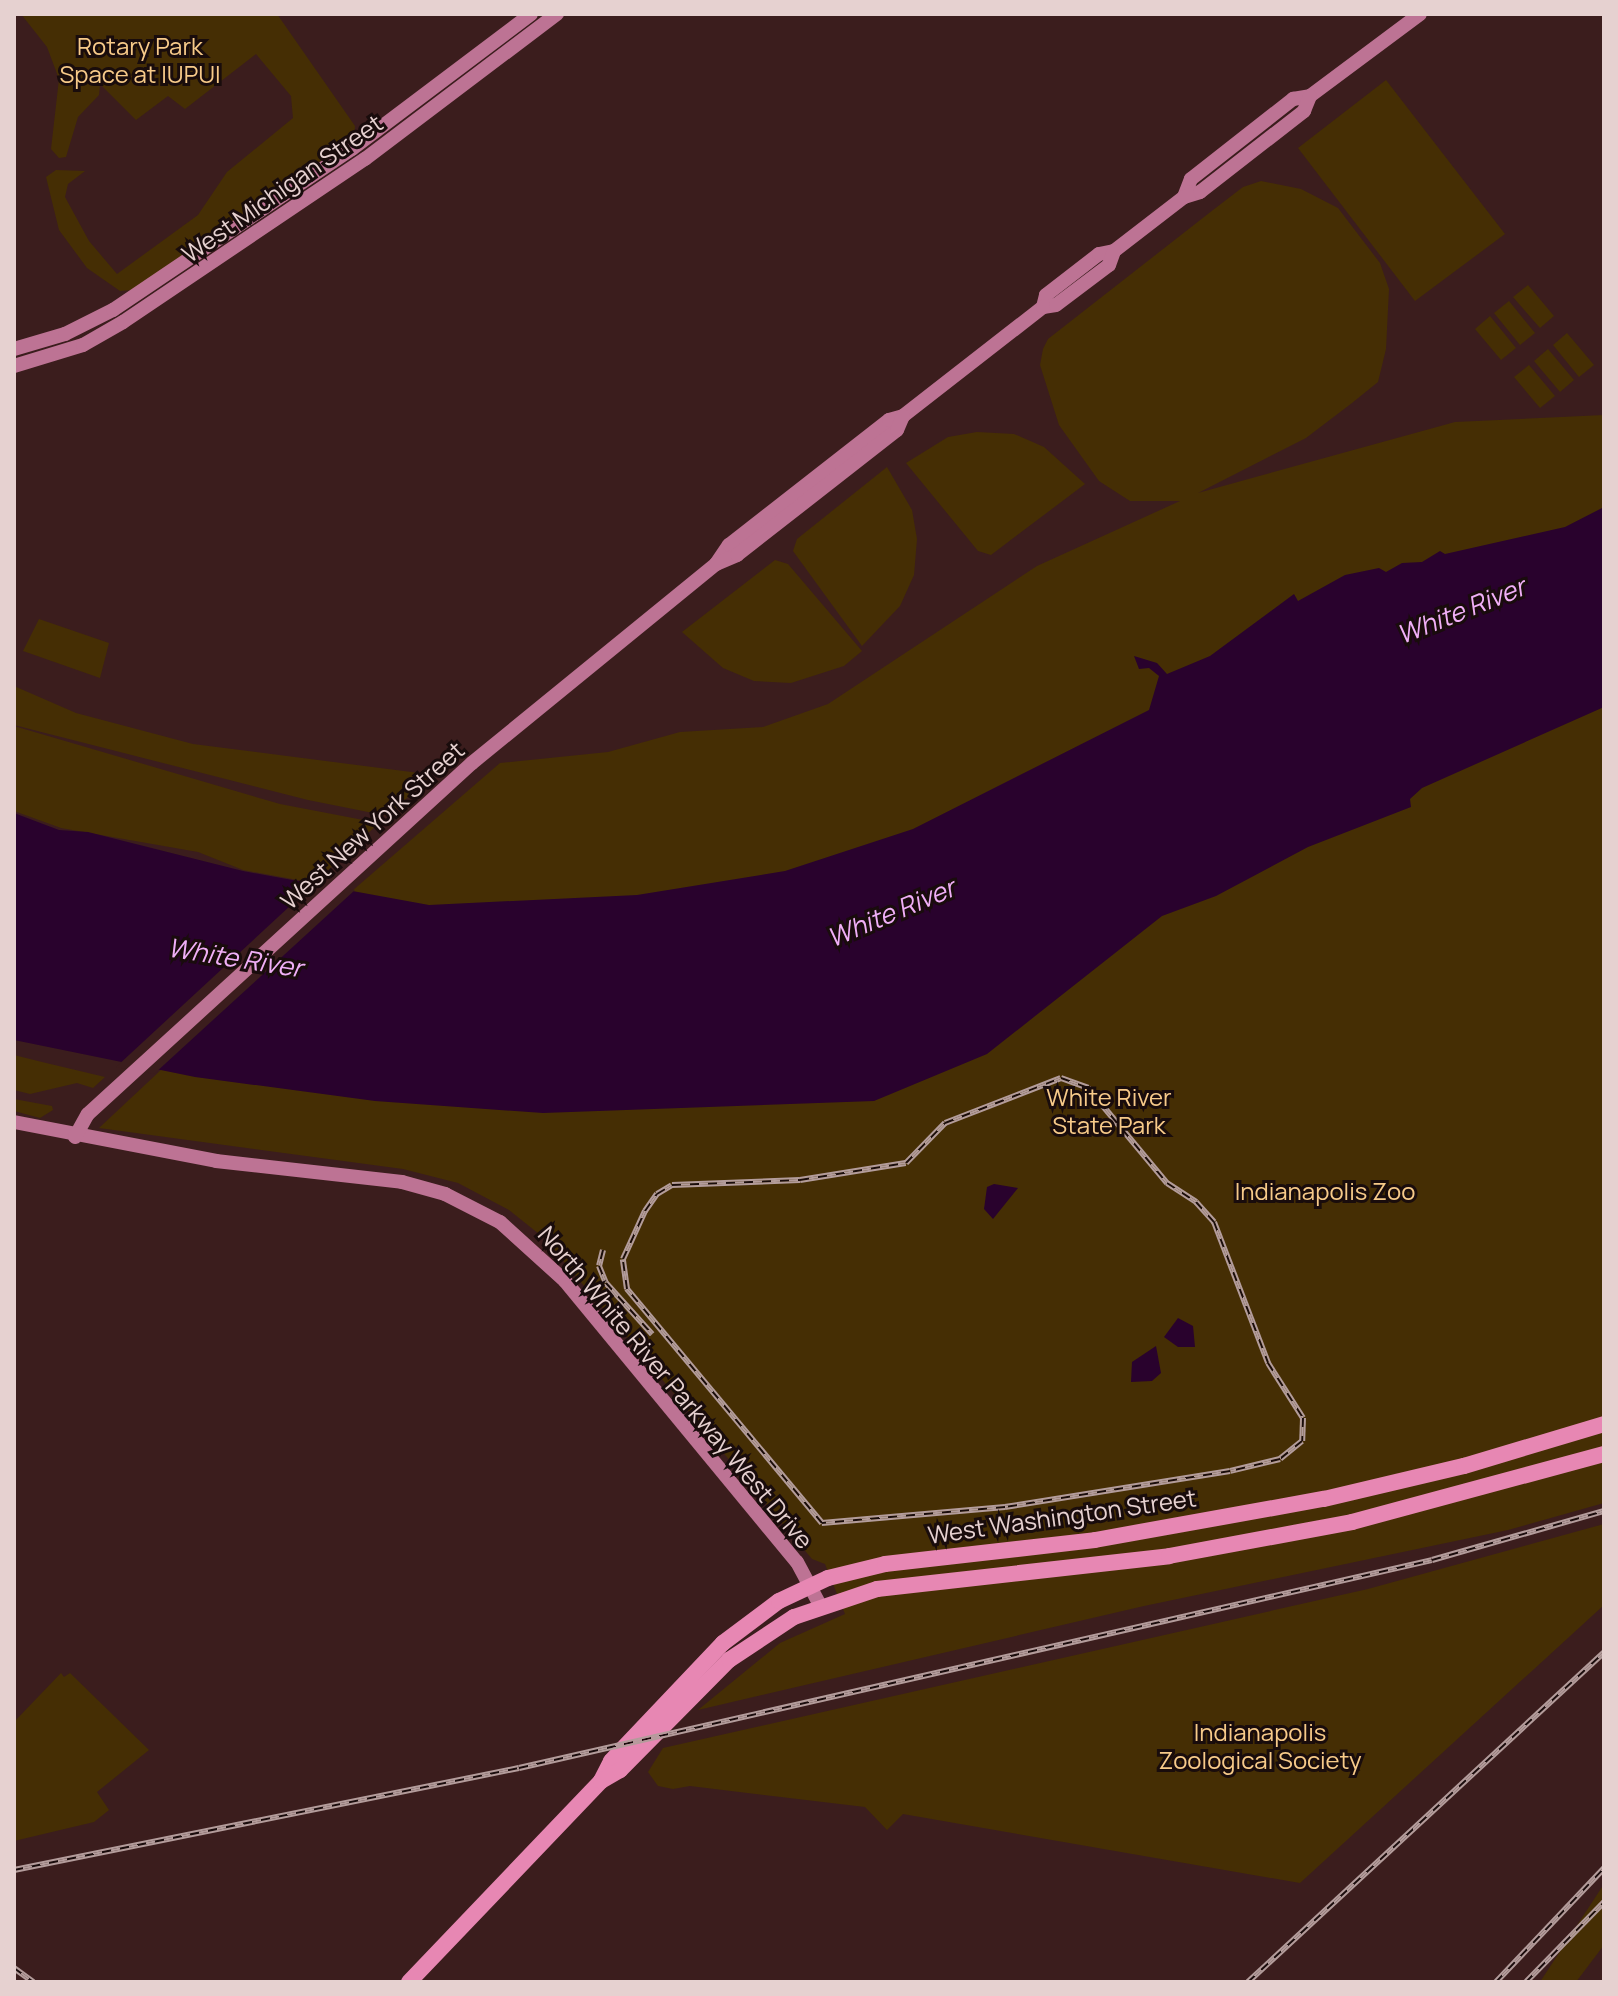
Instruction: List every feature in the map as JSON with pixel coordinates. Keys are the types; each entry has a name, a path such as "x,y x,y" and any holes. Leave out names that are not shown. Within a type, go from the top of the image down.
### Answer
{"main road":[{"name":"West Michigan Street","path":"14,349 65,334 113,310 352,149 531,14"},
{"name":"West Michigan Street","path":"14,366 83,345 146,308 365,159 557,14"},
{"name":"West New York Street","path":"75,1137 100,1103 452,781 716,564 737,555 884,439 903,416 1043,307 1056,305 1109,265 1114,251 1184,197 1200,192 1304,111 1310,96 1420,14"},
{"name":"North White River Parkway West Drive","path":"14,1122 75,1137 216,1161 402,1182 445,1194 500,1222 565,1281 797,1562 820,1605"},
{"name":"West Washington Street","path":"601,1781 611,1761 723,1643 758,1614 809,1585 860,1568 1095,1540 1324,1499 1464,1466 1604,1424"},
{"name":"West Washington Street","path":"409,1982 601,1781 620,1770 742,1649 820,1605 877,1589 1100,1566 1269,1539 1451,1498 1604,1454"}],"green space":[{"name":"Rotary Park Space at IUPUI","path":"21,14 277,14 355,126 354,138 132,290 120,291 87,268 59,230 46,177 56,170 85,171 68,184 65,197 89,241 117,274 198,215 227,172 293,118 291,96 256,54 185,109 168,96 136,120 100,84 99,95 78,117 66,157 59,158 51,149 59,79 47,47"},
{"path":"1386,80 1505,234 1415,301 1298,148"},
{"name":"White River State Park","path":"1261,181 1301,189 1338,208 1380,263 1389,289 1386,349 1378,382 1352,403 1306,438 1198,493 1455,422 1604,415 1604,1503 1508,1530 1144,1606 698,1710 780,1643 845,1614 825,1564 812,1559 544,1238 509,1210 458,1183 403,1169 99,1128 352,891 500,763 608,752 680,732 763,727 828,704 1037,566 1180,501 1130,501 1099,481 1059,425 1040,365 1043,349 1048,339 1213,210 1243,187"},
{"path":"1528,285 1554,316 1540,328 1513,297"},
{"path":"1509,301 1535,333 1520,345 1494,313"},
{"path":"1490,316 1516,348 1501,360 1475,329"},
{"path":"1567,333 1594,365 1579,377 1553,345"},
{"path":"1548,349 1574,380 1560,392 1534,361"},
{"path":"1529,365 1555,396 1540,408 1514,377"},
{"path":"977,432 1014,434 1044,447 1085,484 991,555 978,551 906,463 948,437"},
{"path":"887,467 912,510 917,539 914,575 900,606 862,646 793,551 797,539"},
{"path":"775,560 788,564 862,651 844,666 791,683 754,681 723,668 682,632"},
{"path":"39,619 109,643 100,678 23,651"},
{"path":"14,686 76,713 193,744 427,774 427,779 388,816 308,800 14,725"},
{"path":"14,726 280,804 379,823 314,883 243,870 198,852 61,828 14,811"},
{"path":"14,1055 105,1077 93,1088 77,1083 30,1094 14,1090"},
{"path":"14,1099 52,1106 53,1110 40,1118 14,1111"},
{"name":"Indianapolis Zoological Society","path":"1604,1524 1604,1605 1300,1883 903,1814 887,1830 865,1807 690,1786 673,1789 658,1786 648,1772 663,1748 1368,1589"},
{"path":"61,1673 64,1677 70,1673 149,1750 97,1792 109,1810 94,1822 14,1841 14,1722"},
{"path":"1604,1884 1604,1945 1576,1982 1540,1982"}],"water":[{"name":"White River","path":"1604,507 1604,707 1422,788 1410,799 1411,807 1308,847 1216,896 1162,916 987,1054 874,1101 543,1113 375,1101 195,1077 14,1040 14,813 59,830 88,832 243,871 429,905 637,895 785,871 913,829 1149,710 1159,676 1149,668 1139,669 1134,656 1157,663 1167,674 1210,656 1294,594 1298,601 1345,575 1379,568 1386,572 1402,563 1422,562 1440,551 1445,554 1565,527"},
{"path":"994,1184 1018,1188 993,1219 984,1209 987,1187"},
{"path":"1178,1318 1193,1326 1195,1347 1178,1347 1164,1337"},
{"path":"1156,1346 1161,1373 1152,1381 1131,1382 1132,1362"}],"pier":[{"path":"317,881 355,890 154,1074 116,1067"}],"railway":[{"path":"1061,1078 1088,1088 1167,1183 1196,1202 1214,1222 1268,1363 1303,1418 1302,1441 1280,1459 1230,1471 1005,1507 822,1523 627,1289 623,1259 645,1211 657,1194 672,1185 800,1180 906,1163 945,1123 1061,1078"},
{"path":"603,1250 599,1266 606,1283 652,1334"},
{"path":"14,1870 519,1768 1432,1560 1604,1511"},
{"path":"1248,1982 1604,1652"},
{"path":"1496,1982 1604,1868"},
{"path":"1526,1982 1604,1902"},
{"path":"14,1968 33,1982"}],"park label":[{"name":"Indianapolis Zoo","path":"1325,1191"}]}
